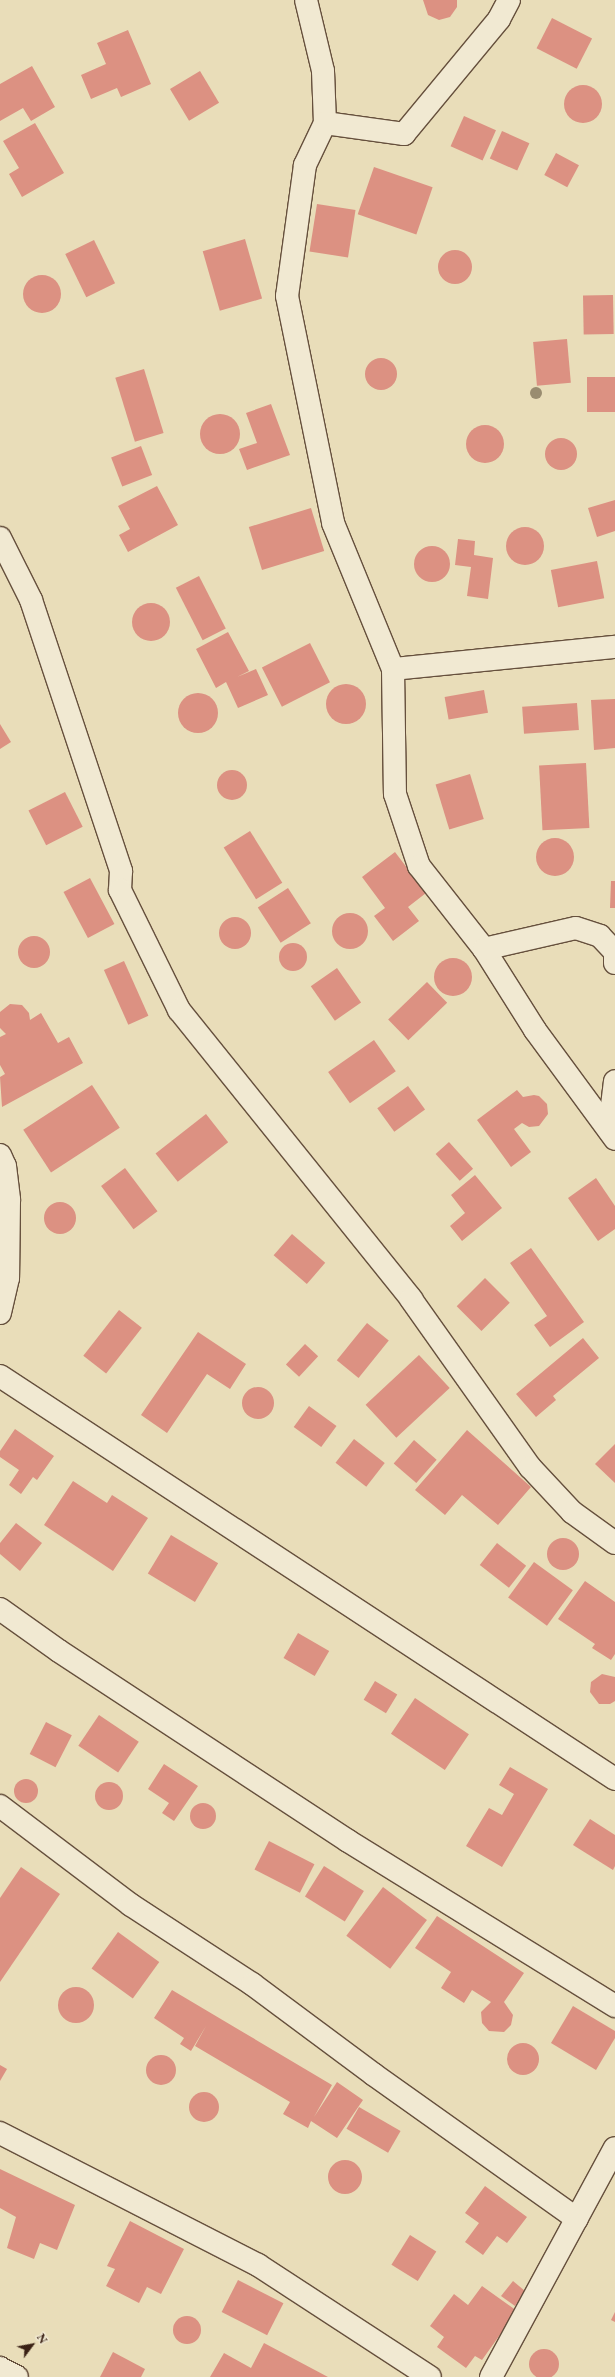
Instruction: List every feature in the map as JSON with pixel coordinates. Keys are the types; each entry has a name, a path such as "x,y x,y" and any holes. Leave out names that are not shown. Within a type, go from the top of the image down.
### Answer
{"street":[{"path":"306,0 323,71 325,123 305,165 287,296 333,523 394,669 396,794 420,866 484,949 535,1030 612,1134"},
{"path":"325,123 404,134 499,19 509,0"},
{"path":"0,538 31,600 121,871 120,890 180,1010 411,1299 530,1467 572,1512 615,1543"},
{"path":"394,669 615,647"},
{"path":"484,949 576,928 600,936 615,952 615,963"},
{"path":"612,1134 615,1081"},
{"path":"0,1155 5,1166 8,1278 0,1313"},
{"path":"0,1376 615,1779"},
{"path":"0,1609 58,1651 348,1841 615,2006"},
{"path":"0,1806 131,1905 252,1984 373,2074 577,2219"},
{"path":"0,2133 258,2265 430,2377"},
{"path":"491,2377 615,2148"},
{"path":"0,2368 17,2377"}],"building":[{"path":"423,0 457,0 457,7 450,17 439,20 428,15"},
{"path":"552,18 592,38 577,69 537,48"},
{"path":"128,30 151,84 121,97 117,88 91,99 81,75 106,64 97,43"},
{"path":"32,66 55,107 31,121 23,108 0,121 0,84"},
{"path":"200,71 219,103 189,121 170,89"},
{"path":"583,85 596,91 602,104 596,117 583,123 570,117 564,104 570,91"},
{"path":"464,116 496,130 483,160 451,146"},
{"path":"35,123 64,173 22,197 9,174 19,168 3,141"},
{"path":"502,131 529,143 517,171 490,158"},
{"path":"556,153 579,165 567,187 544,175"},
{"path":"374,167 433,187 416,234 358,214"},
{"path":"317,204 356,210 348,258 309,251"},
{"path":"245,239 262,299 220,311 203,251"},
{"path":"94,240 115,283 86,297 65,254"},
{"path":"458,250 467,255 471,260 471,274 467,279 462,283 452,284 448,283 439,274 438,264 439,260 448,251"},
{"path":"42,275 55,281 61,294 55,307 42,313 29,307 23,294 29,281"},
{"path":"613,295 614,334 584,335 583,296"},
{"path":"567,339 571,383 537,386 533,342"},
{"path":"378,358 384,358 394,365 397,374 396,380 390,387 384,390 378,390 368,383 365,377 365,371 372,361"},
{"path":"144,369 164,433 135,442 115,378"},
{"path":"587,377 615,377 615,412 587,412"},
{"path":"271,404 290,455 247,470 239,449 257,443 246,413"},
{"path":"224,414 231,417 237,423 240,434 239,442 231,451 224,454 216,454 209,451 201,442 200,430 203,423 212,415"},
{"path":"485,425 498,431 504,444 498,457 485,463 472,457 466,444 472,431"},
{"path":"558,438 564,438 574,445 577,454 576,460 570,467 564,470 558,470 548,463 545,457 545,451 552,441"},
{"path":"141,446 152,475 122,486 111,457"},
{"path":"157,486 178,525 128,552 119,535 130,529 118,506"},
{"path":"615,500 615,531 597,537 588,508"},
{"path":"311,508 324,551 262,570 249,527"},
{"path":"525,527 538,533 544,546 538,559 525,565 512,559 506,546 512,533"},
{"path":"458,539 475,541 474,555 493,558 488,599 467,596 471,567 455,565"},
{"path":"432,546 442,549 447,554 450,564 447,574 442,579 432,582 422,579 417,574 414,564 417,554 422,549"},
{"path":"597,561 604,598 558,607 551,570"},
{"path":"199,576 226,629 203,640 176,588"},
{"path":"147,603 155,603 165,608 169,615 169,629 165,636 155,641 147,641 137,636 135,633 132,626 132,618 137,608 140,606"},
{"path":"228,632 249,671 237,677 256,669 268,695 238,708 226,682 216,688 196,649"},
{"path":"310,643 330,682 282,707 262,668"},
{"path":"350,684 357,687 363,693 366,704 365,712 357,721 350,724 342,724 335,721 327,712 326,700 329,693 338,685"},
{"path":"484,690 488,713 449,720 445,697"},
{"path":"198,693 206,695 212,699 216,705 218,713 216,721 212,727 206,731 198,733 190,731 184,727 180,721 178,713 180,705 184,699 190,695"},
{"path":"615,699 615,748 594,750 591,700"},
{"path":"577,703 579,730 524,734 522,707"},
{"path":"0,724 11,742 0,749"},
{"path":"586,763 589,828 542,830 539,765"},
{"path":"232,770 243,774 247,785 243,796 232,800 221,796 217,785 221,774"},
{"path":"470,774 484,819 449,829 436,785"},
{"path":"65,792 83,827 46,845 28,811"},
{"path":"250,831 282,883 256,899 224,847"},
{"path":"555,838 568,844 574,857 568,870 555,876 542,870 536,857 542,844"},
{"path":"395,852 426,893 408,907 419,921 393,941 374,916 385,908 362,877"},
{"path":"90,878 114,924 88,938 64,892"},
{"path":"611,881 615,881 615,908 610,908"},
{"path":"288,888 311,923 281,943 258,908"},
{"path":"350,913 363,918 368,931 363,944 350,949 337,944 332,931 337,918"},
{"path":"232,917 238,917 248,924 251,933 250,939 244,946 238,949 232,949 222,942 219,936 219,930 226,920"},
{"path":"31,936 37,936 47,943 50,952 49,958 43,965 37,968 31,968 21,961 18,955 18,949 25,939"},
{"path":"293,943 303,947 307,957 303,967 293,971 283,967 279,957 283,947"},
{"path":"453,958 466,964 472,977 466,990 453,996 440,990 434,977 440,964"},
{"path":"124,961 148,1016 128,1025 104,970"},
{"path":"337,968 361,1002 335,1021 311,986"},
{"path":"427,982 447,1003 408,1040 388,1020"},
{"path":"10,1004 22,1005 29,1013 30,1020 41,1013 58,1043 69,1037 83,1063 2,1107 0,1077 5,1074 0,1065 0,1037 6,1034 0,1028 0,1012"},
{"path":"374,1040 396,1071 350,1103 328,1072"},
{"path":"92,1085 120,1128 51,1172 23,1130"},
{"path":"408,1086 425,1109 394,1132 377,1108"},
{"path":"517,1090 523,1097 534,1095 539,1096 547,1104 548,1114 539,1126 529,1127 522,1123 514,1129 531,1152 511,1167 477,1120"},
{"path":"206,1114 228,1142 178,1182 156,1153"},
{"path":"449,1142 473,1169 460,1181 436,1154"},
{"path":"125,1168 157,1211 134,1229 101,1186"},
{"path":"475,1175 502,1208 462,1241 450,1226 465,1213 451,1195"},
{"path":"596,1178 615,1206 615,1229 598,1241 568,1198"},
{"path":"57,1202 63,1202 73,1209 76,1218 75,1224 69,1231 63,1234 57,1234 47,1227 44,1221 44,1215 51,1205"},
{"path":"292,1234 325,1263 307,1284 274,1255"},
{"path":"531,1248 584,1322 550,1347 534,1325 547,1316 510,1263"},
{"path":"485,1278 510,1303 481,1331 457,1306"},
{"path":"119,1310 142,1328 106,1374 83,1356"},
{"path":"367,1323 389,1341 359,1378 337,1360"},
{"path":"198,1332 246,1364 230,1389 207,1374 167,1433 141,1415"},
{"path":"583,1338 599,1358 553,1396 556,1400 536,1417 516,1394"},
{"path":"305,1344 318,1356 299,1377 286,1364"},
{"path":"419,1355 450,1388 396,1438 366,1405"},
{"path":"258,1387 264,1388 271,1394 274,1403 273,1409 267,1416 258,1419 252,1418 245,1412 242,1403 243,1397 249,1390"},
{"path":"309,1406 337,1426 321,1447 294,1427"},
{"path":"15,1429 54,1456 37,1480 33,1477 21,1494 9,1485 19,1470 0,1457 0,1451"},
{"path":"467,1430 531,1487 498,1525 462,1495 445,1515 415,1490"},
{"path":"354,1439 385,1463 366,1487 336,1463"},
{"path":"414,1440 437,1460 416,1483 394,1463"},
{"path":"615,1444 615,1483 595,1464"},
{"path":"73,1481 107,1503 112,1495 148,1518 113,1571 44,1525"},
{"path":"16,1523 42,1543 20,1571 0,1554 0,1543"},
{"path":"171,1535 218,1563 195,1602 148,1574"},
{"path":"563,1538 569,1539 576,1545 579,1554 578,1560 572,1567 563,1570 557,1569 550,1563 547,1554 548,1548 554,1541"},
{"path":"497,1543 526,1566 509,1588 480,1565"},
{"path":"534,1562 573,1590 547,1626 508,1598"},
{"path":"585,1581 615,1602 615,1654 611,1660 592,1648 595,1644 558,1619"},
{"path":"298,1633 329,1651 315,1676 284,1658"},
{"path":"602,1674 615,1677 615,1701 610,1704 599,1704 590,1692 591,1682"},
{"path":"375,1681 397,1694 386,1713 364,1700"},
{"path":"415,1698 469,1734 445,1770 391,1734"},
{"path":"99,1715 139,1742 118,1773 78,1746"},
{"path":"46,1722 72,1735 55,1767 30,1754"},
{"path":"164,1764 198,1786 174,1821 162,1813 169,1803 148,1789"},
{"path":"510,1767 548,1789 502,1867 466,1846 489,1808 502,1815 514,1794 499,1785"},
{"path":"26,1779 31,1780 37,1786 37,1796 31,1802 26,1803 21,1802 15,1796 14,1791 15,1786 21,1780"},
{"path":"109,1782 119,1786 123,1796 119,1806 109,1810 99,1806 95,1796 99,1786"},
{"path":"203,1803 213,1806 216,1816 213,1826 203,1829 193,1826 190,1816 193,1806"},
{"path":"590,1819 615,1835 615,1866 613,1870 573,1845"},
{"path":"269,1841 314,1864 300,1893 254,1870"},
{"path":"324,1866 364,1891 345,1921 305,1897"},
{"path":"21,1867 60,1894 0,1982 0,1898"},
{"path":"383,1887 427,1920 390,1969 346,1936"},
{"path":"437,1916 524,1973 504,2002 513,2015 511,2025 504,2032 489,2031 482,2023 481,2012 491,2002 472,1990 464,2003 441,1988 451,1972 415,1948"},
{"path":"118,1932 159,1962 133,1998 92,1968"},
{"path":"79,1987 89,1992 93,1998 93,2012 89,2018 83,2022 73,2023 63,2018 59,2012 58,2002 63,1992 69,1988"},
{"path":"172,1990 332,2085 314,2117 337,2082 363,2100 337,2138 311,2121 308,2128 283,2114 290,2102 195,2046 206,2026 191,2051 180,2044 184,2038 154,2018"},
{"path":"573,2006 615,2031 615,2038 596,2070 551,2043"},
{"path":"523,2043 532,2046 536,2050 539,2059 536,2068 532,2072 523,2075 514,2072 510,2068 507,2059 510,2050 514,2046"},
{"path":"161,2055 172,2059 176,2070 172,2081 161,2085 150,2081 146,2070 150,2059"},
{"path":"0,2065 7,2069 0,2081"},
{"path":"204,2092 215,2096 219,2107 215,2118 204,2122 193,2118 189,2107 193,2096"},
{"path":"359,2107 401,2131 388,2153 346,2129"},
{"path":"345,2160 357,2165 362,2177 357,2189 345,2194 333,2189 328,2177 333,2165"},
{"path":"0,2169 75,2205 57,2250 40,2243 34,2259 7,2248 16,2217 0,2208"},
{"path":"485,2186 527,2217 507,2243 497,2236 483,2255 465,2242 479,2223 465,2213"},
{"path":"130,2221 184,2249 161,2294 147,2287 139,2303 106,2286 115,2269 107,2266"},
{"path":"410,2235 436,2251 418,2281 391,2265"},
{"path":"238,2280 283,2303 267,2335 222,2312"},
{"path":"513,2281 525,2291 515,2306 501,2296"},
{"path":"482,2286 517,2311 482,2360 475,2356 466,2368 437,2347 444,2337 430,2326 454,2294 468,2305"},
{"path":"615,2312 615,2322 611,2320"},
{"path":"187,2316 197,2320 201,2330 197,2340 187,2344 177,2340 173,2330 177,2320"},
{"path":"264,2343 328,2377 210,2377 224,2353 251,2368"},
{"path":"544,2349 555,2353 559,2364 555,2375 544,2379 533,2375 529,2364 533,2353"},
{"path":"113,2352 145,2369 141,2377 100,2377"}]}
